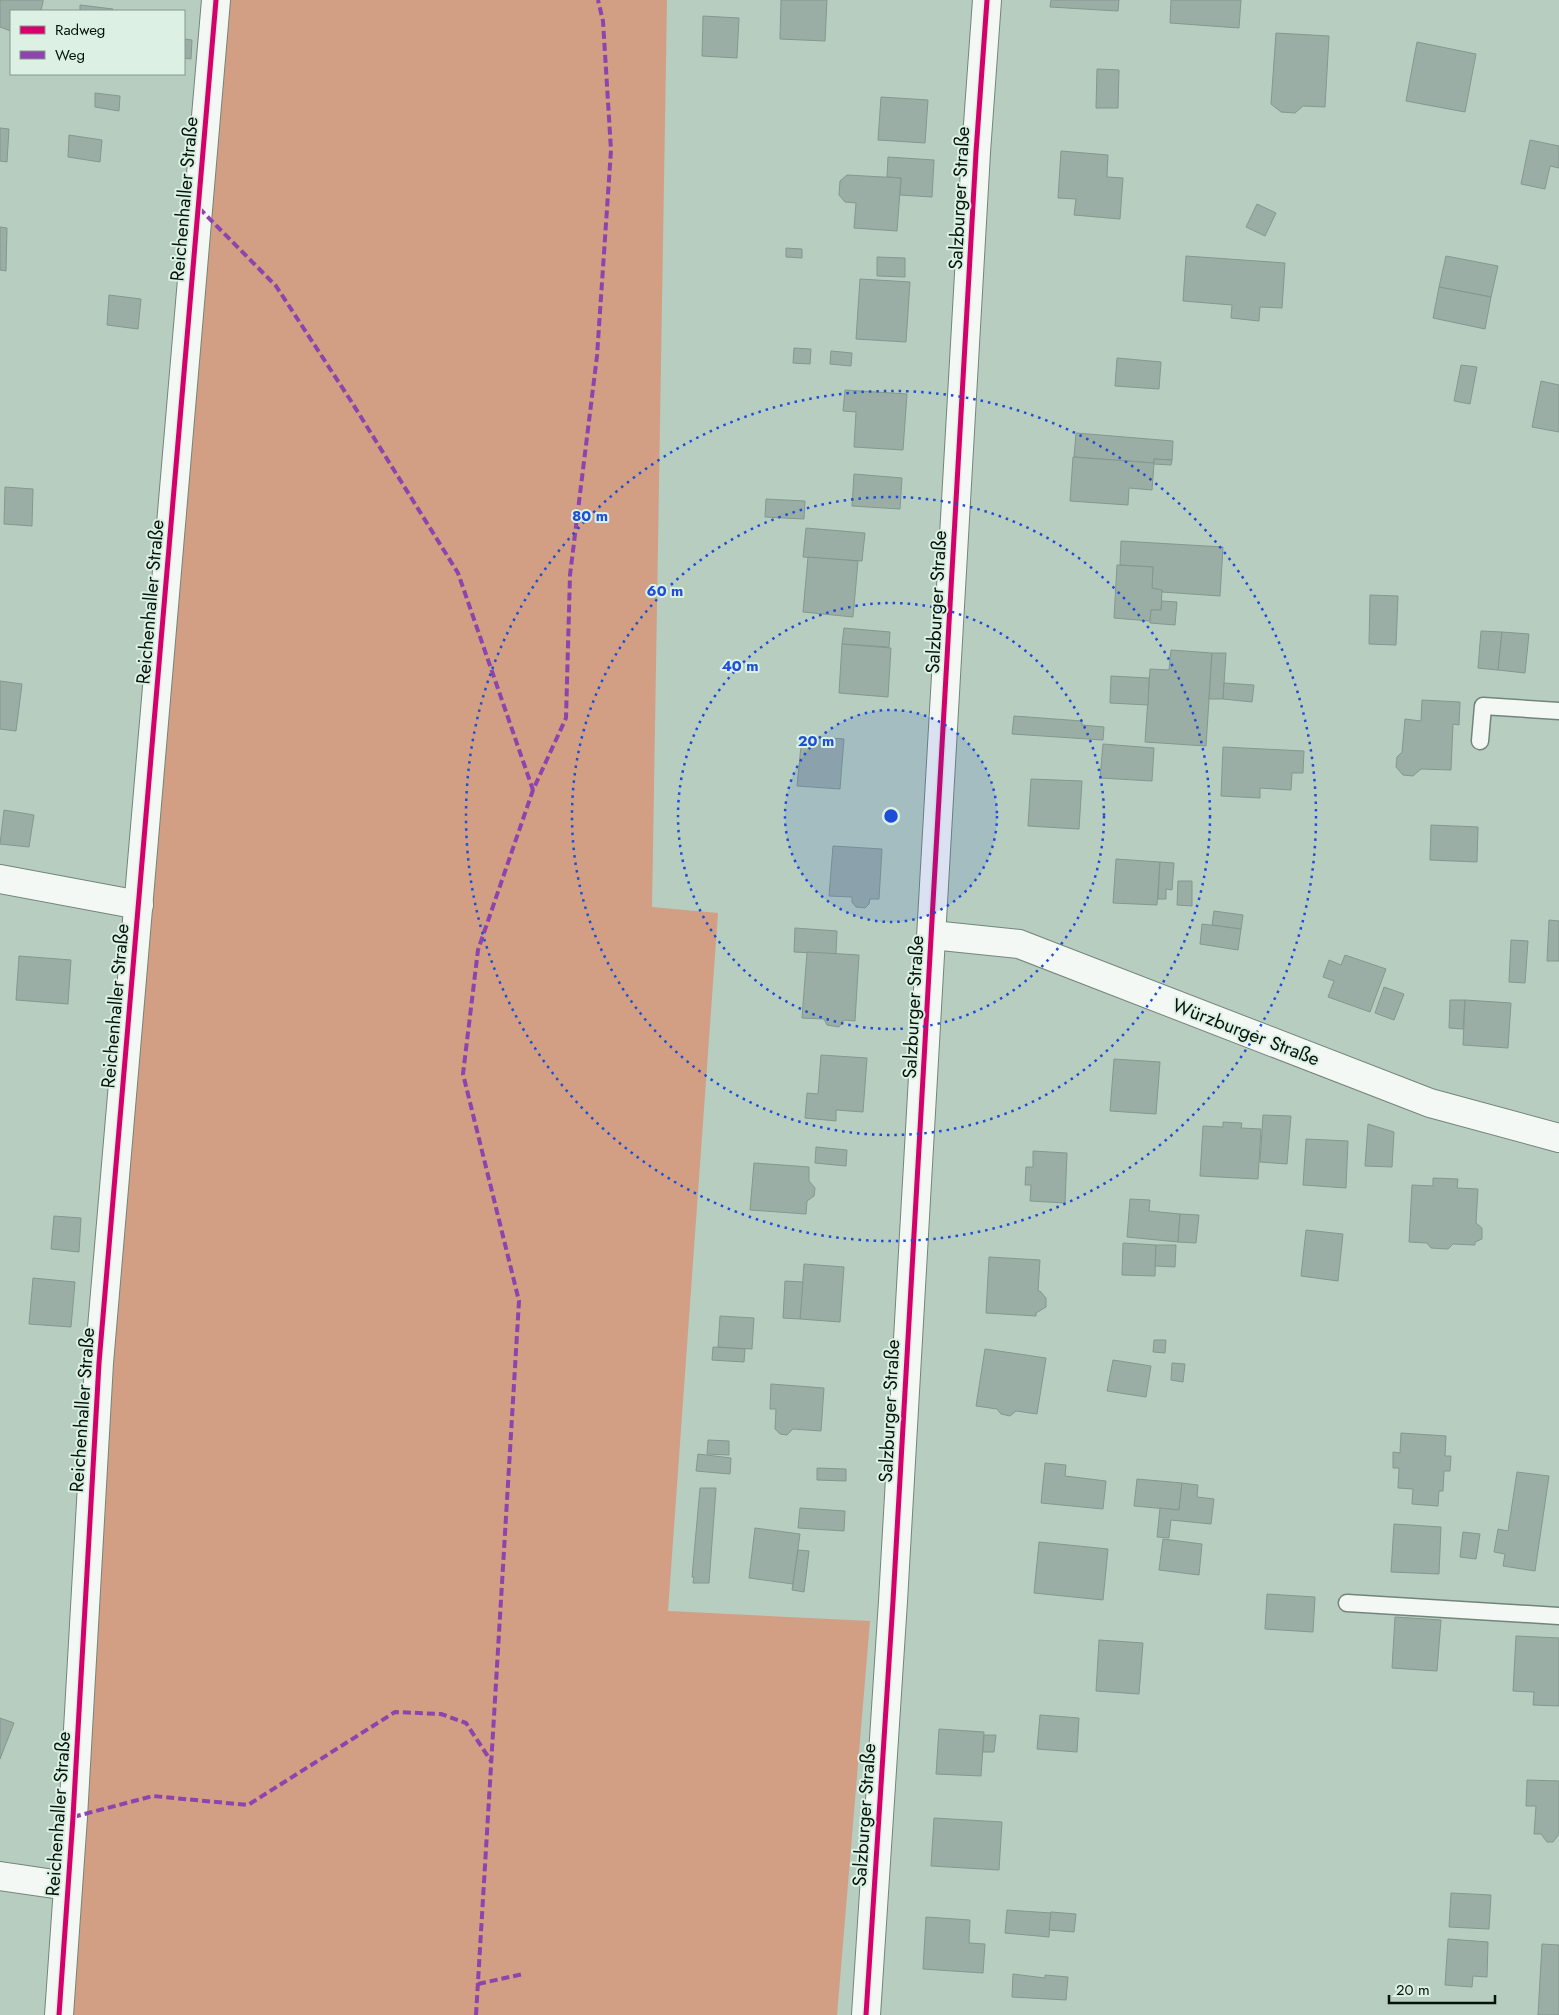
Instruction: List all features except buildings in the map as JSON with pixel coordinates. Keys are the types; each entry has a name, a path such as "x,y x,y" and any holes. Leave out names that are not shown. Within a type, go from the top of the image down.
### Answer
{"street":[{"name":"Reichenhaller Straße","path":"60,2015 99,1363 216,0"},
{"name":"Salzburger Straße","path":"866,2015 987,0"},
{"path":"0,879 139,905"},
{"name":"Würzburger Straße","path":"932,935 1019,944 1430,1103 1559,1138"},
{"path":"0,1876 68,1886"}],"lane":[{"path":"1480,741 1483,706 1559,711"},
{"path":"1347,1603 1559,1616"}],"shaded area":[{"path":"208,0 667,0 652,907 718,913 668,1611 870,1621 837,2015 61,2015"}],"marked path":[{"path":"476,2015 519,1301 463,1074 478,950 533,790 566,718 570,575 597,356 611,150 603,21 598,0"},
{"path":"199,208 276,286 351,401 458,573 533,790"},
{"path":"73,1817 153,1796 248,1805 395,1712 441,1714 466,1723 491,1761"},
{"path":"478,1984 523,1974"}],"cycle path":[{"path":"59,2015 73,1817 99,1363 216,0"},
{"path":"866,2015 893,1601 976,152 987,0"}]}
